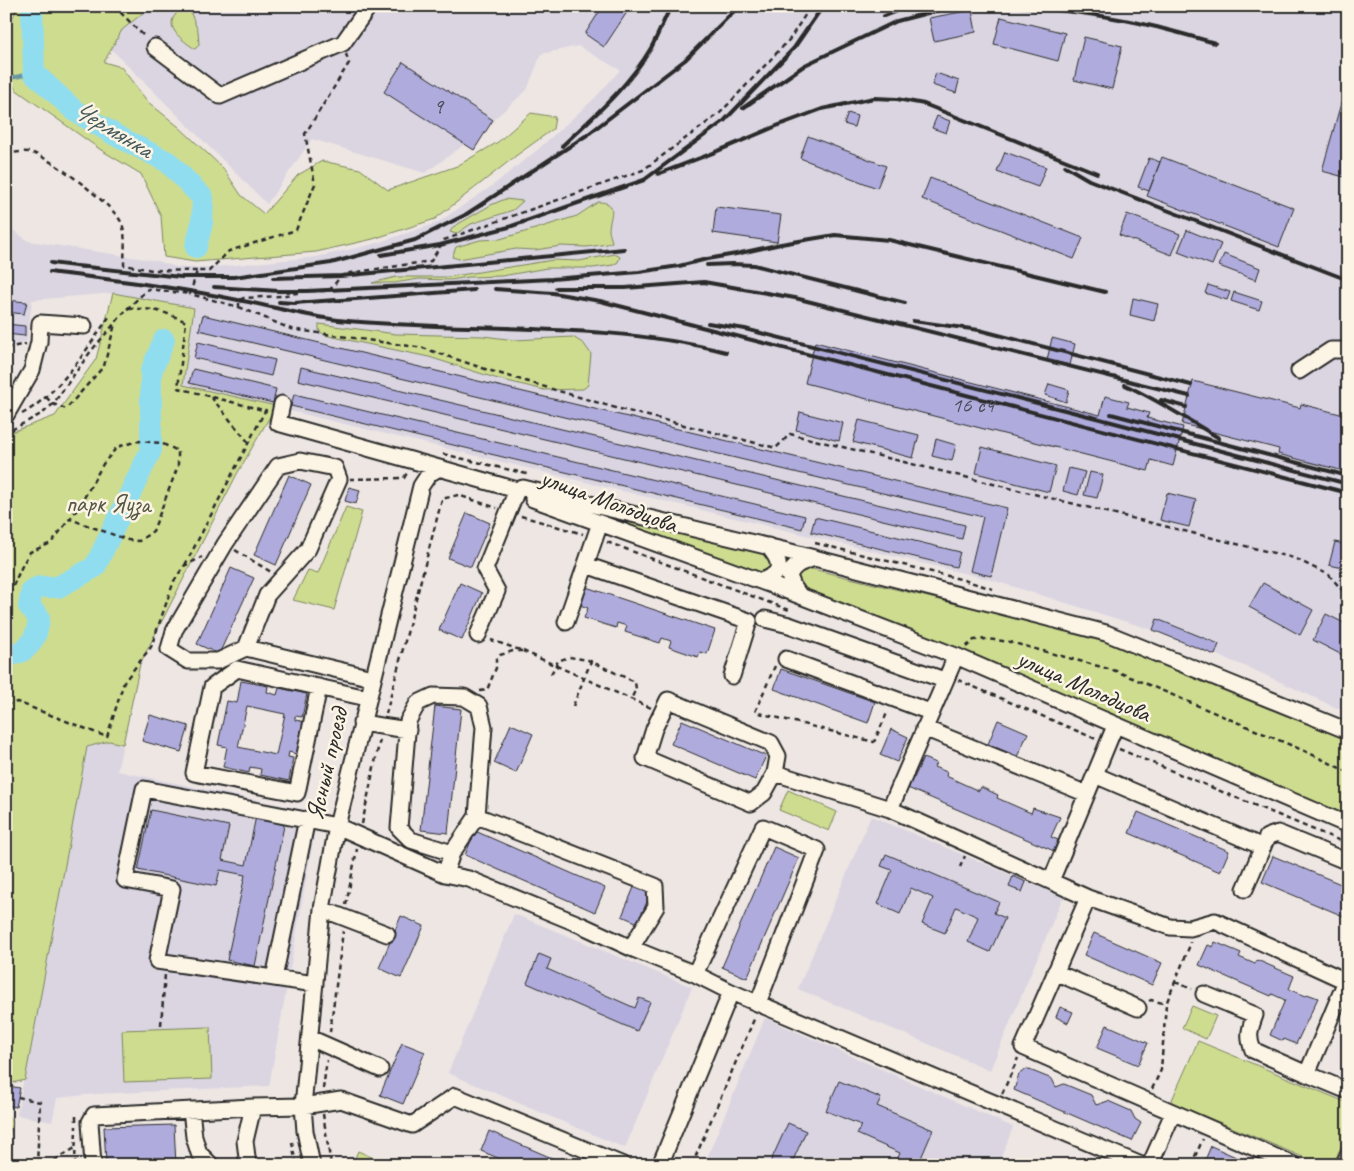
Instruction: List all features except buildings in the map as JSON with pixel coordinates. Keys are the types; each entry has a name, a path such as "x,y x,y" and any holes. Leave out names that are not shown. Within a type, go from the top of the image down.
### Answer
{"street":[{"path":"155,47 220,96 343,43 370,6"},
{"path":"11,417 32,370 40,322 84,326"},
{"path":"1299,371 1331,350 1348,350"},
{"path":"282,404 278,423 517,490 485,569 497,591 478,635"},
{"path":"246,648 266,595 308,549 339,479 335,468 300,460 278,466 225,544 174,631 169,649 188,661 218,661 246,648 372,678"},
{"name":"Ясный проезд","path":"314,1163 305,1130 303,1106 322,909 337,826 361,723 421,486 429,474 439,468"},
{"name":"улица Молодцова","path":"1348,731 1106,633 768,546 523,488 517,490 520,494 761,581 956,656 1348,825"},
{"path":"566,622 600,523"},
{"path":"761,581 770,578 777,572 779,565 776,556 768,546"},
{"path":"800,596 792,586 789,576 791,569 800,563 814,558"},
{"path":"586,565 750,621 732,676"},
{"path":"766,619 789,625 944,680"},
{"path":"890,809 930,712 956,656"},
{"path":"781,662 894,698 930,712"},
{"path":"319,687 297,793 194,773 212,687 237,669 319,687 367,698"},
{"path":"445,874 452,853 477,816 484,727 479,706 464,697 433,696 418,703 408,721 399,828 411,840 452,853"},
{"path":"751,803 764,793 775,773 778,756 771,743 668,700 654,729 645,758 751,803 763,827 817,850 758,1003"},
{"path":"361,723 408,730"},
{"path":"1051,881 1115,726"},
{"path":"924,728 1087,794"},
{"path":"775,773 890,809 1088,898 1170,927 1190,928 1215,921 1347,982 1307,1074"},
{"path":"1095,774 1263,847"},
{"path":"315,984 157,961 172,889 125,880 144,788 337,826 445,874 469,880 501,892 695,974 731,992 1141,1165"},
{"path":"477,816 656,886 656,907 631,948"},
{"path":"274,978 306,820"},
{"path":"695,974 763,827"},
{"path":"1245,889 1267,838 1278,833 1348,862"},
{"path":"1088,898 1023,1047 1173,1114 1294,1165"},
{"path":"322,909 387,934"},
{"path":"1055,972 1138,1008"},
{"path":"660,1165 731,992"},
{"path":"1204,994 1255,1015 1249,1041 1253,1050 1348,1091"},
{"path":"310,1038 380,1069"},
{"path":"93,1165 90,1122 94,1115 303,1106 341,1100 412,1124 456,1096 623,1165"},
{"path":"248,1165 245,1141 253,1107"},
{"path":"191,1110 194,1137 199,1153 211,1165"},
{"path":"1150,1165 1173,1114"},
{"path":"1344,1165 1348,1156"}],"path":[{"path":"114,6 155,47"},
{"path":"239,307 239,300 244,298 281,296 307,291 329,291 341,276 350,273 431,261 444,240 643,170 720,113 789,40 811,6"},
{"path":"6,154 28,151 46,157 95,193 121,220 124,240 124,265 152,270 209,271 229,251 296,230 315,184 305,134 349,63 343,43"},
{"path":"190,294 197,272"},
{"path":"6,437 13,429 43,413 53,404 91,351 127,309 148,289 190,294 239,307 291,329 423,348 488,370 616,408 776,448 790,434 1294,558 1330,575 1343,591 1348,594"},
{"path":"127,309 148,308 173,315 186,322 178,388 266,409 278,423"},
{"path":"11,417 36,406 54,390 112,314"},
{"path":"46,397 53,404 66,409 104,366 116,322"},
{"path":"210,396 249,443"},
{"path":"6,705 17,702 107,737 124,682 151,647 174,582 266,409"},
{"path":"6,621 8,597 30,552 51,543 70,519 79,508 103,464 117,447 138,441 161,443 178,452 178,466 153,530 140,541 128,540 70,519"},
{"path":"339,479 404,478 416,461"},
{"path":"184,566 225,544 280,578"},
{"path":"478,635 523,651 662,712"},
{"path":"956,656 974,640 987,639 1010,642 1116,671 1307,752 1348,772"},
{"path":"471,702 480,691 487,690 496,668 496,660 500,655 513,651 523,651"},
{"path":"551,674 558,661 568,657 592,661 635,682 636,689 632,699"},
{"path":"574,706 592,661"},
{"path":"781,662 755,712 874,742 894,698"},
{"path":"1147,1102 1161,1070 1166,1004 1190,945 1190,928"},
{"path":"161,1025 166,962"},
{"path":"1175,982 1204,994"},
{"path":"1156,1001 1166,1004"},
{"path":"692,1165 755,1017 758,1003"},
{"path":"998,1105 1023,1047"},
{"path":"18,1098 40,1102 37,1165"},
{"path":"75,1165 76,1112"},
{"path":"1191,1165 1208,1128"},
{"path":"47,1165 75,1148"}],"shaded area":[{"path":"102,6 1348,6 1348,713 1252,669 1153,630 992,580 183,385 194,308 113,293 32,300 27,341 6,347 6,225 28,241 157,261 176,267 187,268 317,257 374,244 437,223 492,186 536,151 595,98 620,70 578,46 541,54 527,90 493,120 474,150 465,144 425,173 312,139 267,204 109,47"},
{"path":"109,741 123,744 117,771 318,813 269,1086 95,1094 57,1098 52,1122 17,1115 87,747"},
{"path":"871,816 1063,897 990,1070 798,989"},
{"path":"514,914 692,987 625,1148 448,1073"},
{"path":"765,1018 1013,1127 998,1165 704,1165"}],"green space":[{"path":"15,6 148,6 149,8 122,30 104,62 121,67 148,102 179,127 223,168 241,195 264,214 298,175 322,161 360,169 388,190 457,166 498,142 531,113 555,117 553,129 435,219 373,239 316,252 195,262 164,257 161,216 141,174 101,150 15,89 6,66 6,38 16,9"},
{"path":"180,6 188,6 198,31 199,45 195,49 179,37 173,27 172,22"},
{"path":"505,199 523,201 513,210 471,224 456,234 450,232 453,227"},
{"path":"598,202 609,205 612,211 609,230 612,242 607,244 587,247 561,246 535,250 516,249 459,259 452,257 456,247 480,240 500,239 577,216"},
{"path":"615,254 620,257 618,262 613,265 593,268 547,268 502,276 372,283 396,277 448,277 553,260 579,261"},
{"name":"парк Яуза","path":"113,293 194,308 183,385 276,406 237,474 140,664 123,744 109,741 87,747 25,1080 8,1084 6,1091 6,434 55,416 96,359"},
{"path":"319,324 396,334 483,336 515,340 573,337 584,344 591,354 588,385 583,389 544,390 495,378 429,357 324,335 319,330"},
{"path":"346,507 362,512 334,610 293,600 308,570 318,573"},
{"path":"576,507 768,554 772,557 771,570 761,575"},
{"path":"808,568 1106,640 1348,738 1348,816 952,648 802,593 796,574"},
{"path":"788,790 837,812 829,831 779,810"},
{"path":"1192,1006 1216,1016 1206,1039 1182,1028"},
{"path":"210,1027 212,1079 124,1082 122,1030"},
{"path":"1198,1041 1348,1103 1348,1130 1333,1165 1322,1165 1171,1102"},
{"path":"6,1113 12,1122 8,1140 10,1157 8,1165 6,1165"},
{"path":"358,1151 389,1165 352,1165"}],"waterway":[{"name":"Чермянка","path":"32,6 34,73 75,111 115,135 168,162 203,198 202,223 196,247"},
{"path":"6,79 34,73"},
{"name":"Чермянка","path":"6,655 20,652 26,648 37,631 39,617 29,606 32,590 39,587 58,587 95,567 151,450 151,372 164,340"}],"railway":[{"path":"562,146 622,88 651,48 671,6"},
{"path":"77,266 181,277 234,277 331,263 415,240 465,215 587,135 685,60 739,6"},
{"path":"381,255 440,245 509,227 644,180 724,121 794,48 823,6"},
{"path":"884,16 910,6"},
{"path":"743,108 805,65 897,21 947,8 983,6"},
{"path":"1018,6 1069,11 1119,19 1215,43"},
{"path":"658,174 822,109 874,98 897,99 924,104 1097,173"},
{"path":"1065,166 1089,180 1348,280"},
{"path":"214,287 307,291 552,279 639,272 679,266 781,244 835,235 889,240 1105,292"},
{"path":"273,278 341,276 624,249"},
{"path":"51,263 83,267"},
{"path":"707,265 754,265 905,303"},
{"path":"50,272 191,291 338,320 386,324 581,331 630,335 726,352"},
{"path":"556,288 625,288 704,282 795,298 1189,396"},
{"path":"495,289 553,293 600,301 1348,493"},
{"path":"329,301 474,290"},
{"path":"279,302 294,303 336,300"},
{"path":"913,321 979,330 1191,385"},
{"path":"708,323 745,329 1348,484"},
{"path":"1125,385 1219,438"},
{"path":"1161,400 1186,407"},
{"path":"1111,414 1348,476"}]}
